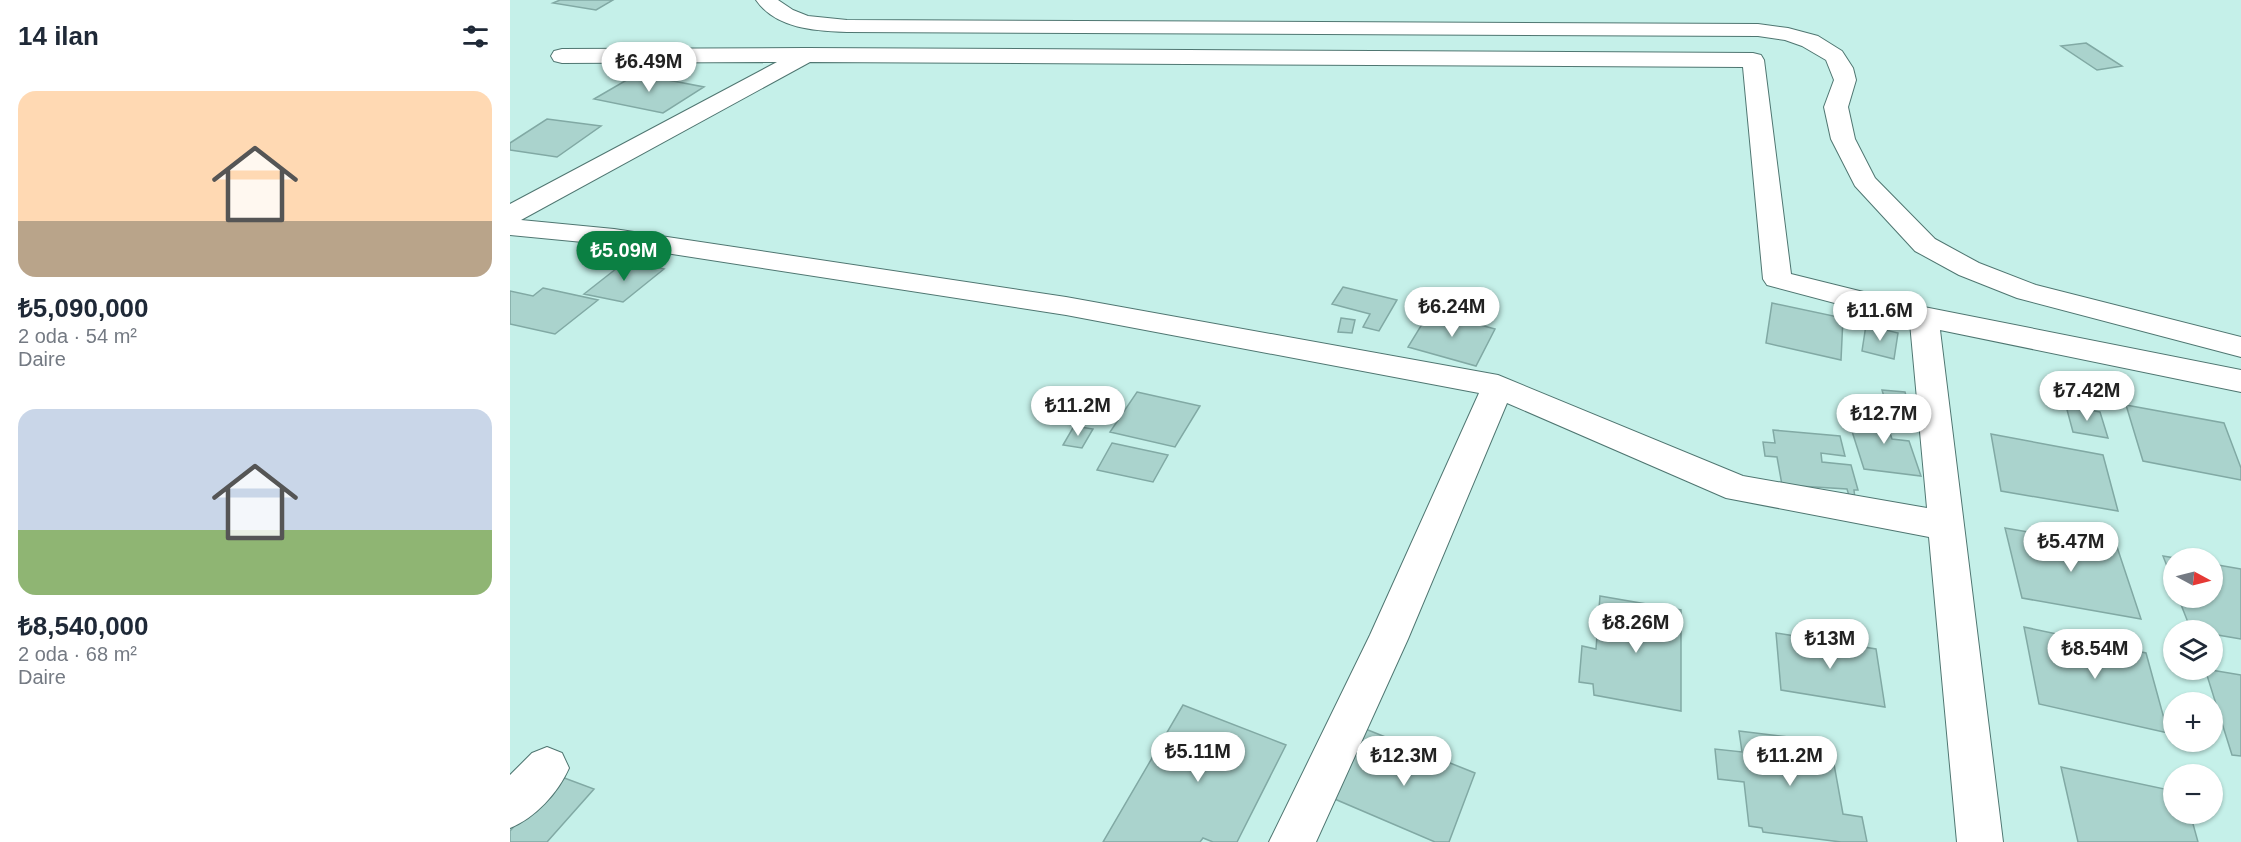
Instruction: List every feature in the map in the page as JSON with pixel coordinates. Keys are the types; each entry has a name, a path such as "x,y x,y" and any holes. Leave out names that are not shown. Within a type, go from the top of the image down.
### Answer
{"street":[{"path":"766,0 784,16 812,24 847,26 1747,30 1788,34 1810,41 1834,56 1842,68 1845,80 1836,107 1843,139 1864,181 1924,245 1969,269 2027,291 2241,347"},
{"path":"510,215 806,55"},
{"path":"562,56 806,55 1753,60 1778,279 1924,317 2241,381"},
{"path":"510,227 614,237 1066,306 1498,386 1738,489 1947,526"},
{"path":"1924,317 1980,842"},
{"path":"1292,842 1388,639 1498,386"},
{"path":"510,806 547,768"}],"building":[{"path":"560,0 613,0 596,10 553,3"},
{"path":"2086,43 2122,66 2097,70 2061,46"},
{"path":"637,74 704,87 663,113 594,99"},
{"path":"547,119 601,126 557,157 510,150 510,143"},
{"path":"626,261 664,269 623,302 584,294"},
{"path":"1343,287 1397,300 1379,331 1363,327 1370,314 1332,304"},
{"path":"543,288 598,300 555,334 510,324 510,291 533,296"},
{"path":"1772,303 1843,318 1841,360 1766,343"},
{"path":"1430,311 1495,329 1476,366 1408,347"},
{"path":"1341,318 1355,320 1352,333 1338,332"},
{"path":"1866,325 1898,333 1894,359 1862,351"},
{"path":"1882,390 1905,392 1910,411 1888,410"},
{"path":"1137,392 1200,406 1175,447 1110,432"},
{"path":"2126,405 2224,423 2241,468 2241,480 2143,461"},
{"path":"2066,406 2100,412 2108,438 2073,432"},
{"path":"1858,413 1902,416 1906,428 1888,427 1892,439 1909,441 1921,476 1864,469 1850,425 1863,426"},
{"path":"1074,426 1093,429 1082,448 1063,445"},
{"path":"1773,430 1840,436 1845,456 1821,453 1822,462 1851,465 1858,490 1854,490 1855,499 1850,499 1847,489 1782,485 1777,457 1765,456 1763,442 1775,443"},
{"path":"1991,434 2103,455 2118,511 2001,491"},
{"path":"1112,443 1168,455 1153,482 1097,470"},
{"path":"2005,528 2117,547 2141,619 2022,598"},
{"path":"2223,566 2241,569 2241,639 2223,636 2223,620 2187,620 2182,608 2223,608"},
{"path":"1600,596 1681,610 1681,711 1594,695 1593,684 1579,682 1582,646 1596,649"},
{"path":"2024,627 2146,653 2163,715 2163,732 2039,704"},
{"path":"1776,633 1876,649 1885,707 1781,690"},
{"path":"2223,672 2241,675 2241,756 2232,755 2223,726 2223,692 2212,692 2208,680 2223,680"},
{"path":"1183,705 1286,745 1237,842 1213,842 1203,838 1200,842 1103,842"},
{"path":"1363,728 1475,773 1449,842 1435,842 1330,797"},
{"path":"1739,731 1830,742 1843,814 1862,817 1867,842 1841,842 1763,832 1762,828 1749,826 1744,782 1718,779 1715,749 1742,752"},
{"path":"2061,767 2163,789 2163,824 2193,824 2198,842 2078,842"},
{"path":"559,776 594,789 547,842 510,842 510,831"}]}
